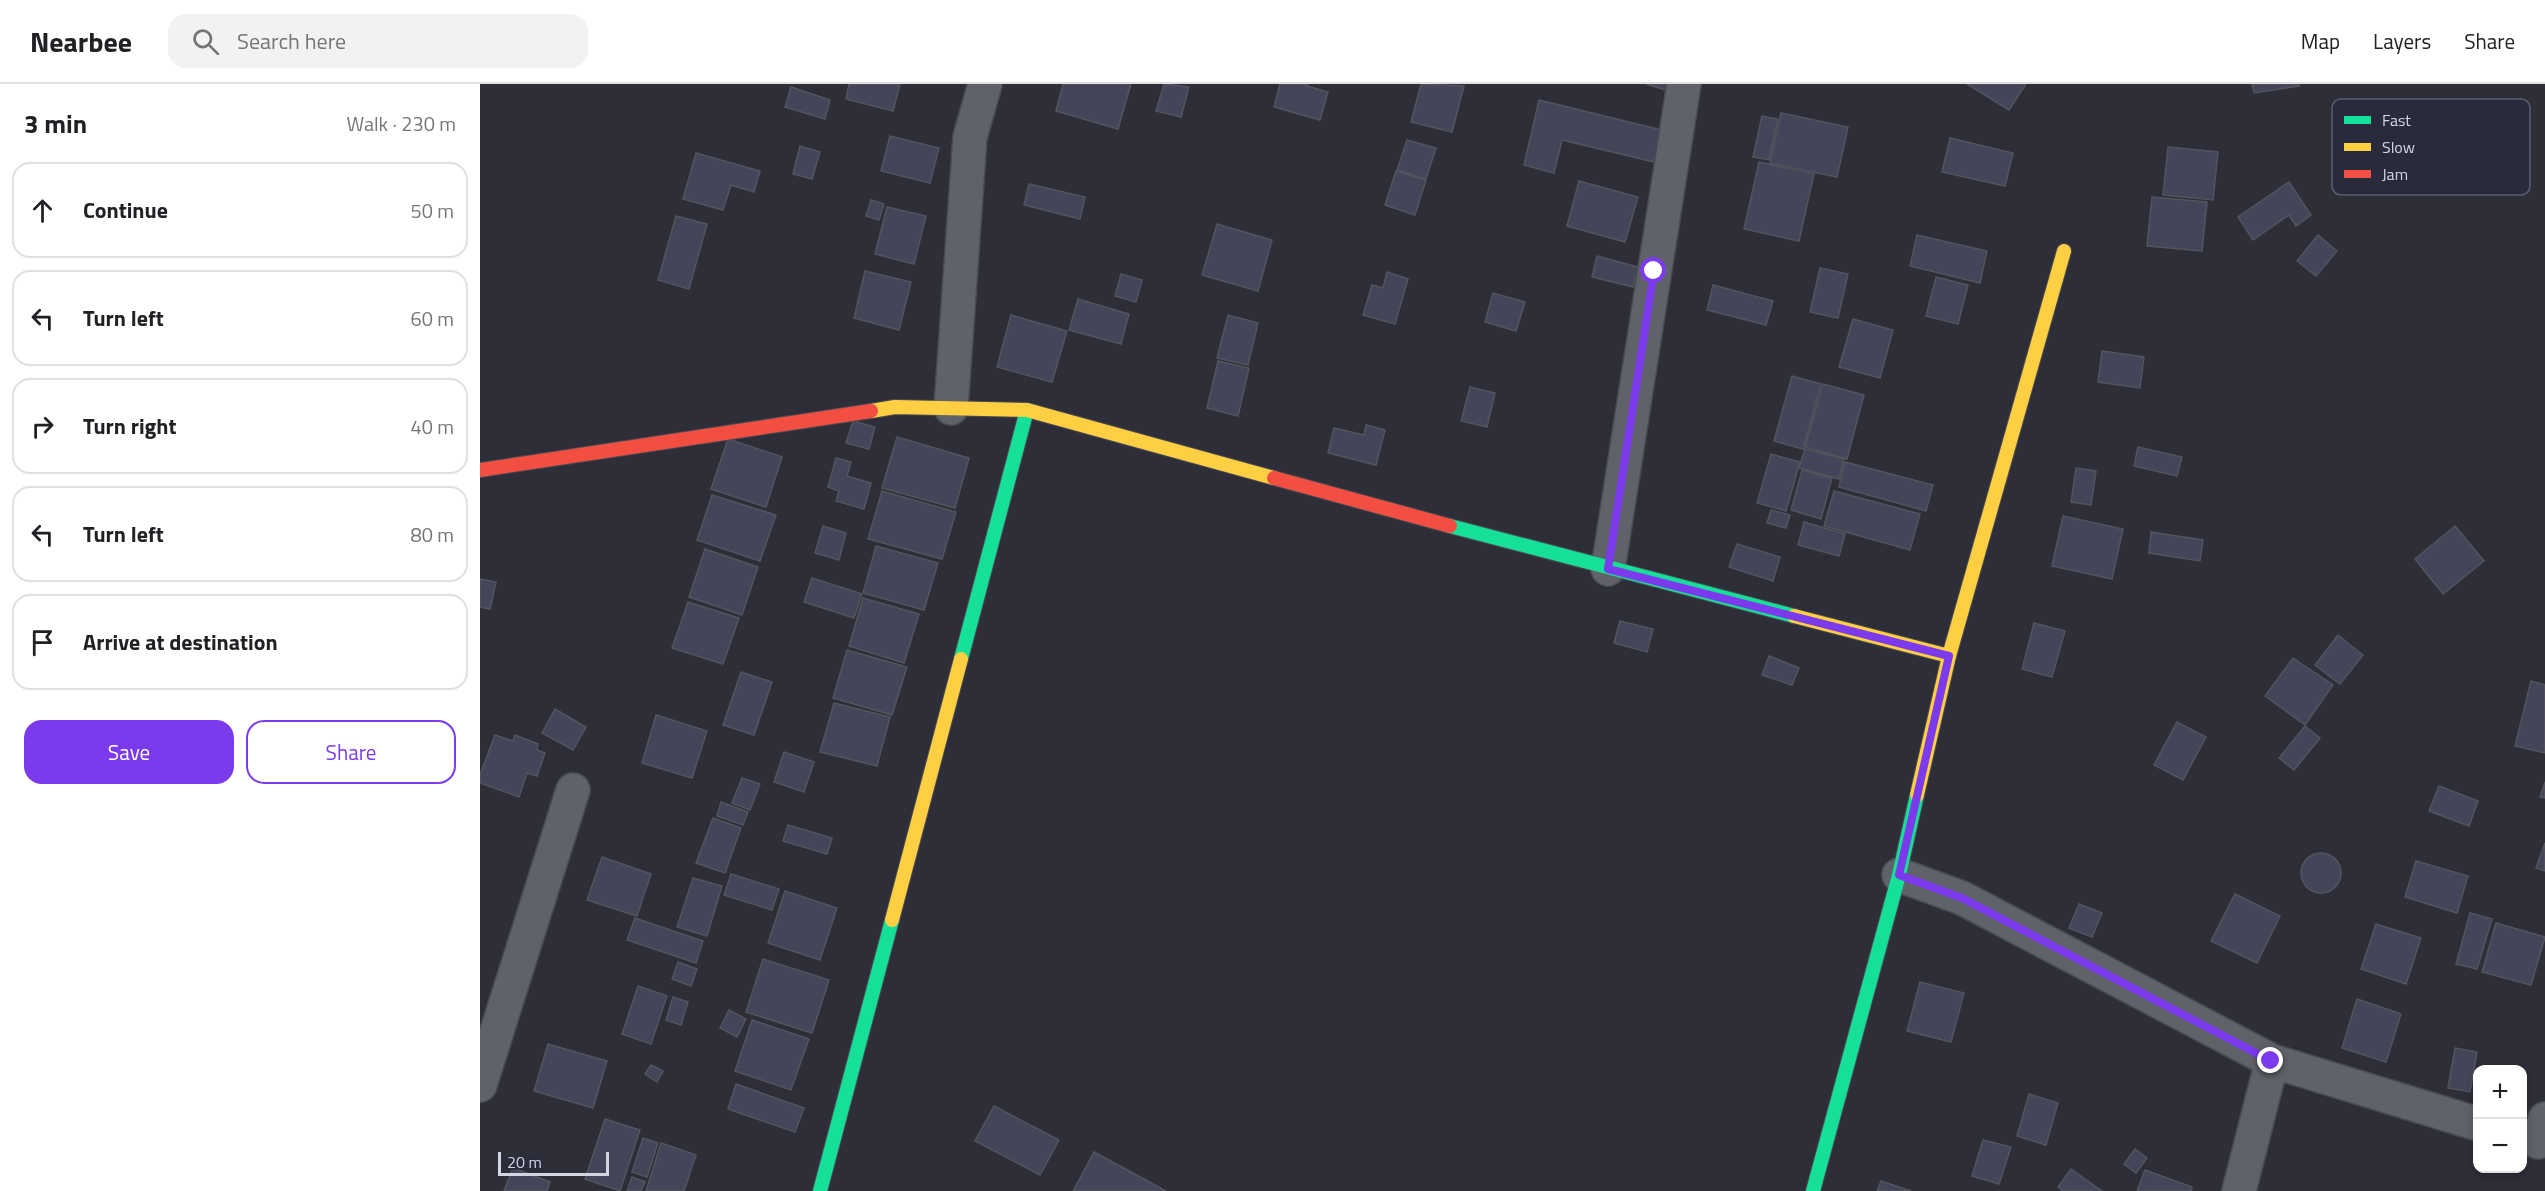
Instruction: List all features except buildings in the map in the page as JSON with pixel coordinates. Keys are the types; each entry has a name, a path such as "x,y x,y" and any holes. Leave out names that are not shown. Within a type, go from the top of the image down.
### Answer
{"street":[{"path":"951,408 970,136 985,84"},
{"path":"1608,569 1684,84"},
{"path":"1814,1191 1899,875 1949,656 2064,251"},
{"path":"480,471 895,407 1027,410 1608,569 1949,656"},
{"path":"820,1191 1027,410"},
{"path":"480,1084 573,790"},
{"path":"1899,875 1962,898 2271,1061 2473,1122"},
{"path":"2239,1191 2271,1061"}],"traffic: fast":[{"path":"961,659 1027,410"},
{"path":"1450,526 1794,616"},
{"path":"1813,1191 1899,875 1917,795"},
{"path":"820,1191 892,920"}],"traffic: slow":[{"path":"1917,795 1949,656 2064,251"},
{"path":"871,411 895,407 1027,410 1274,478"},
{"path":"1794,616 1949,656"},
{"path":"892,920 961,659"}],"traffic: jam":[{"path":"480,470 871,411"},
{"path":"1274,478 1450,526"}],"route":[{"path":"1654,271 1608,569 1949,656 1899,875 1962,898 2271,1061"}]}
